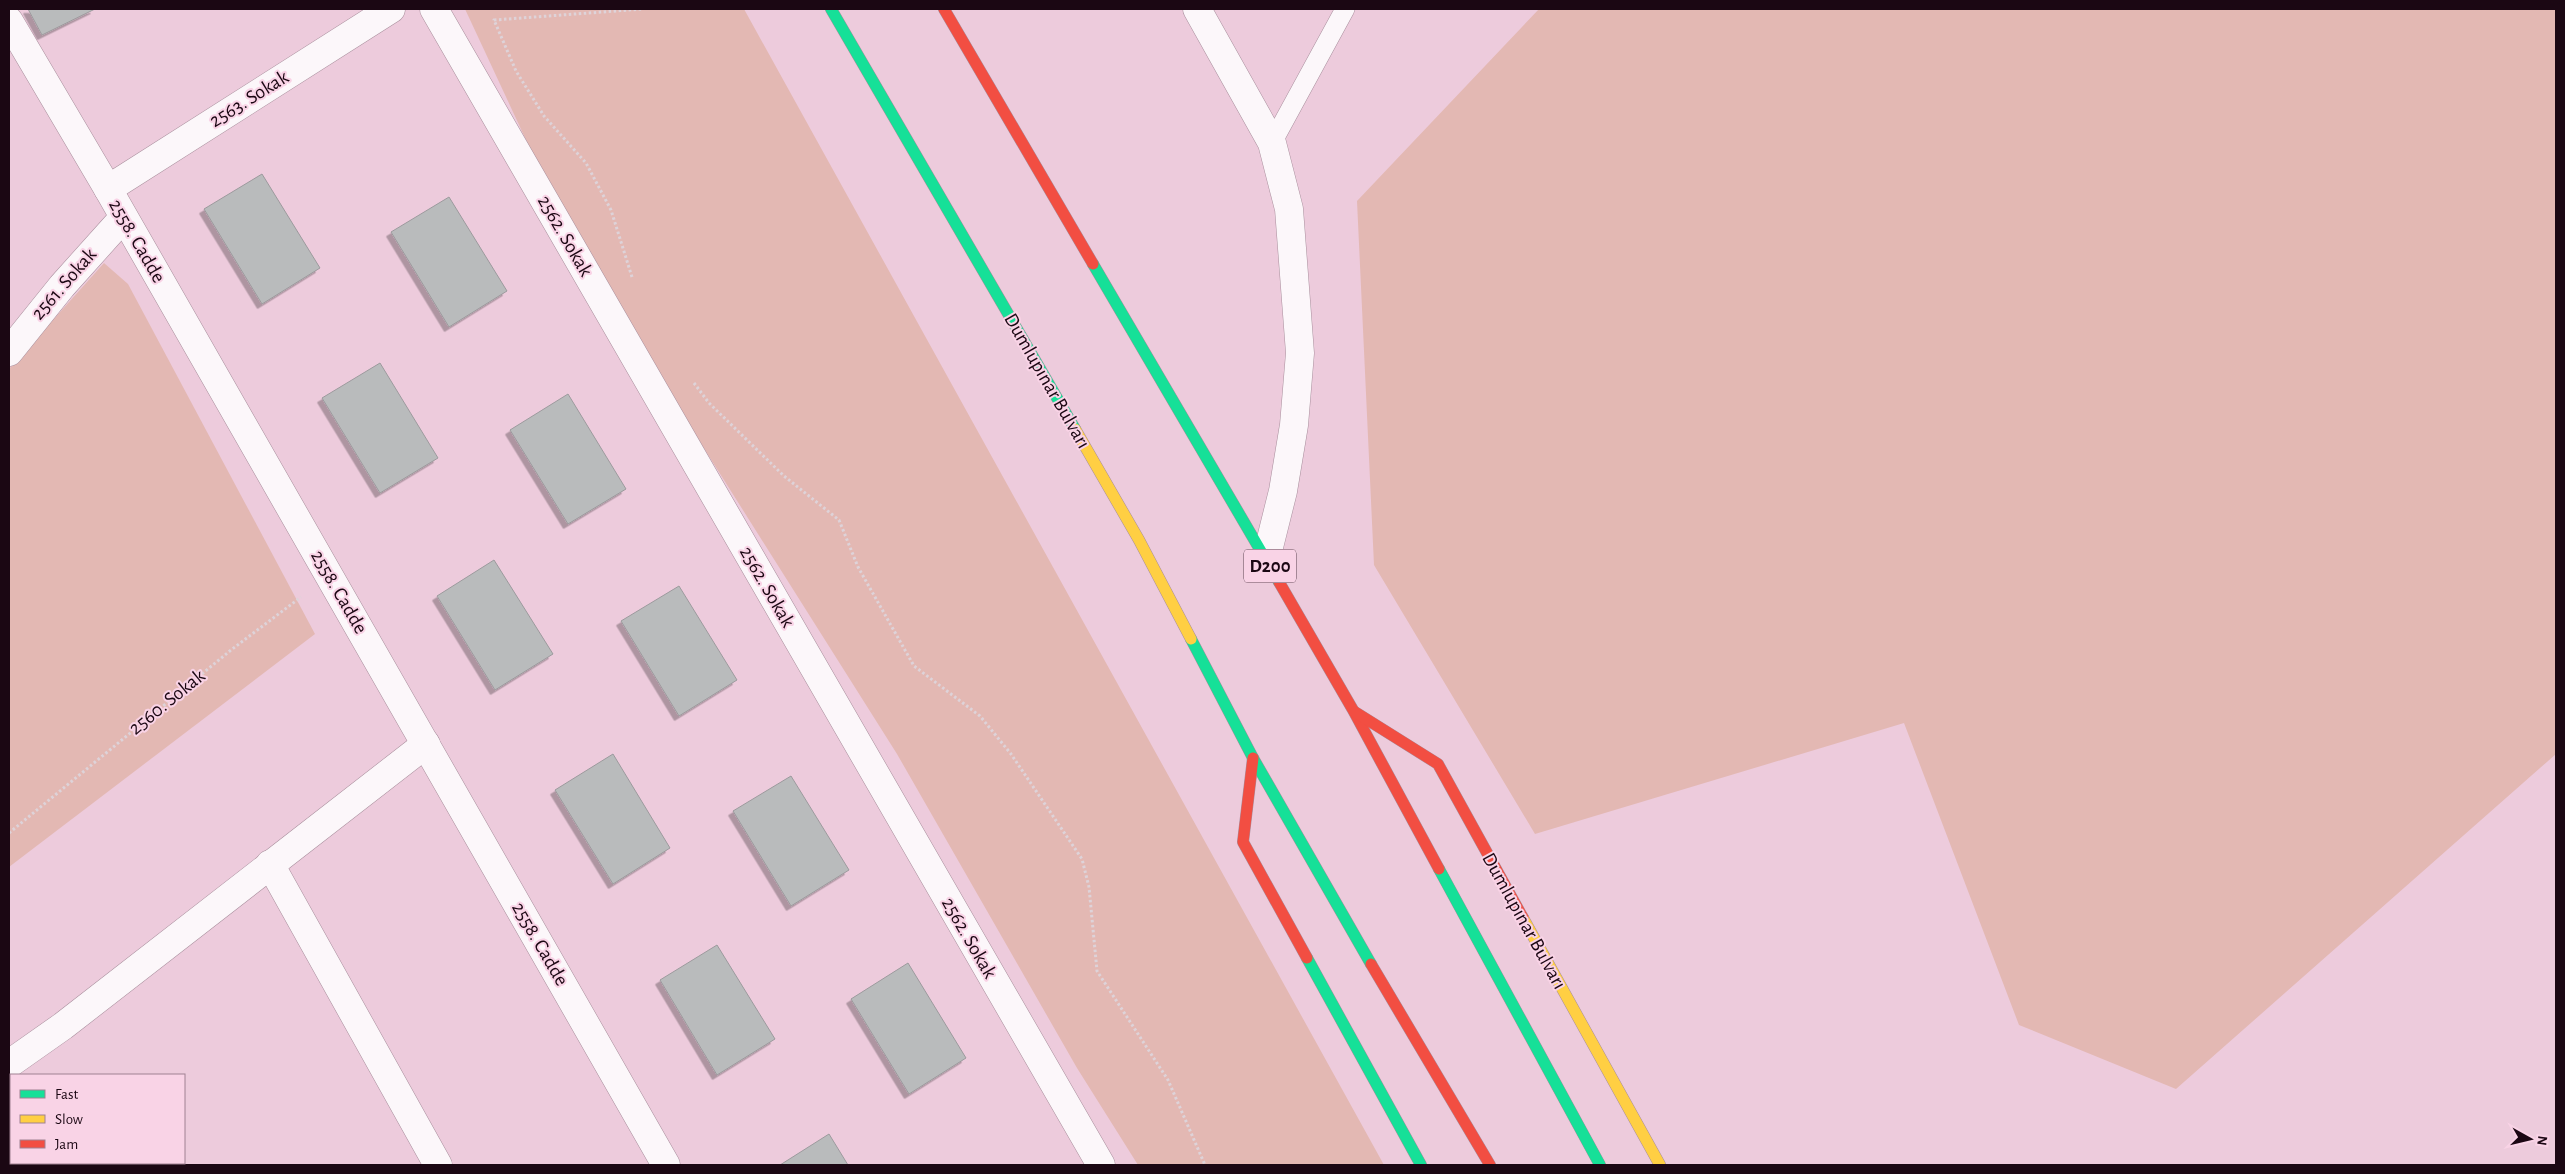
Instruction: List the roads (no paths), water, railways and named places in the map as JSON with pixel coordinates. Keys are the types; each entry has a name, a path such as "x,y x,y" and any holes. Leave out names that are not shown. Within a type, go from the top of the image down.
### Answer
{"highway":[{"name":"Dumlupınar Bulvarı","path":"831,9 1139,540 1253,758 1490,1165"},
{"name":"Dumlupınar Bulvarı","path":"944,9 1353,710 1580,1132 1600,1165"},
{"name":"Dumlupınar Bulvarı","path":"1353,710 1438,764 1660,1165"},
{"path":"1253,758 1243,842 1421,1165"}],"street":[{"name":"2563. Sokak","path":"108,189 391,9"},
{"name":"2562. Sokak","path":"434,9 1100,1165"},
{"path":"1197,9 1272,143 1289,209 1300,353 1294,424 1283,491 1266,559"},
{"name":"2558. Cadde","path":"9,21 108,189 666,1165"},
{"name":"2561. Sokak","path":"9,352 62,286 123,218"},
{"path":"9,1064 63,1026 426,744"},
{"path":"270,864 438,1165"}],"lane":[{"path":"1272,143 1345,9"}]}
